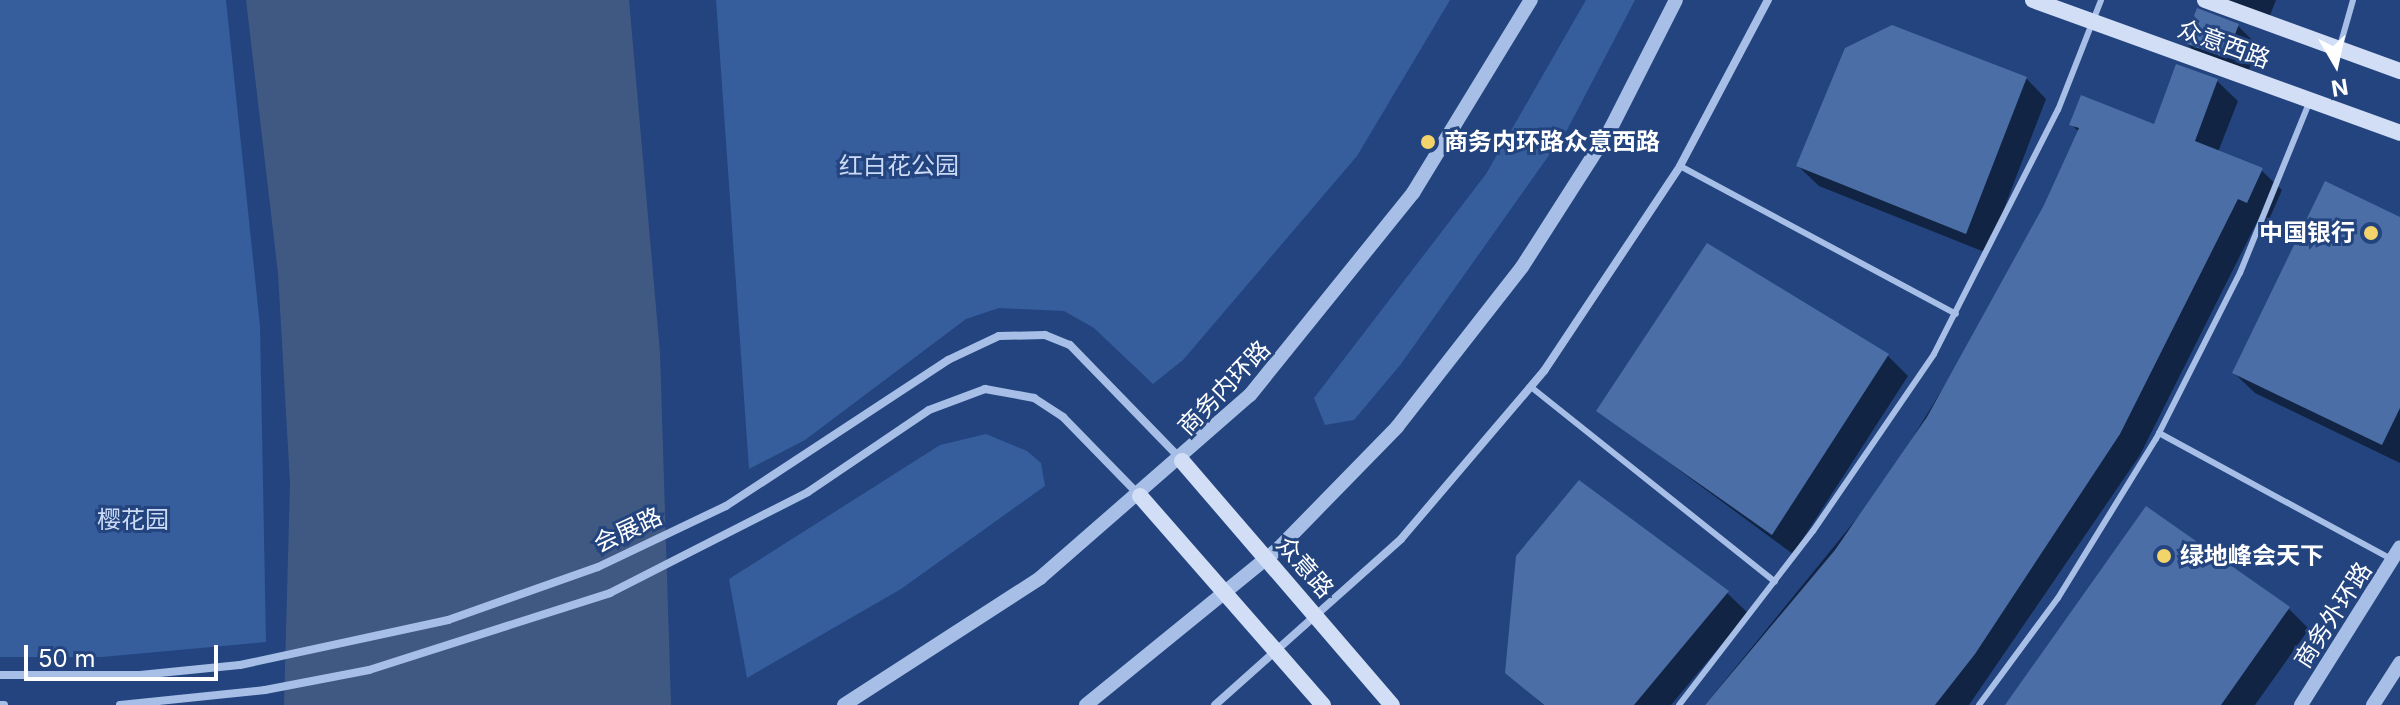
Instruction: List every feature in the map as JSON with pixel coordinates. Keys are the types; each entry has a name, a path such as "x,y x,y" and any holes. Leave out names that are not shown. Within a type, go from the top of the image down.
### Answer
{"main road":[{"name":"众意西路","path":"2033,0 2400,133"},
{"name":"众意西路","path":"2205,0 2400,71"},
{"name":"众意路","path":"1182,461 1392,705"},
{"path":"1140,496 1323,705"}],"street":[{"name":"商务内环路","path":"844,705 961,634 1140,496 1182,461 1298,343 1374,247 1531,0"},
{"path":"1086,705 1267,559 1397,427 1481,323 1612,126 1676,0"},
{"path":"1215,705 1318,619 1401,539 1531,387 1680,166 1768,0"},
{"name":"会展路","path":"0,675 140,675 240,665 448,620 598,567 690,523 791,469 948,360 999,336 1045,335 1070,345 1182,461"},
{"name":"会展路","path":"120,705 238,694 457,647 610,593 689,556 808,492 929,410 985,389 1034,398 1063,417 1140,496"},
{"name":"商务外环路","path":"2301,705 2397,554"},
{"path":"2373,705 2400,663"}],"lane":[{"path":"1679,705 1775,582 1956,314 2058,110 2101,0"},
{"path":"2339,49 2353,0"},
{"path":"1979,705 2058,598 2159,433 2240,273 2310,101"},
{"path":"1680,166 1956,314"},
{"path":"1531,387 1775,582"},
{"path":"2159,433 2397,554"}],"green space":[{"name":"樱花园","path":"0,0 226,0 260,326 266,642 102,657 0,657"},
{"name":"红白花公园","path":"716,0 1450,0 1357,156 1183,360 1153,384 1094,328 1064,311 999,308 966,319 805,440 749,469"},
{"path":"1586,0 1635,0 1567,130 1401,364 1354,420 1325,425 1314,398 1486,174"},
{"path":"986,434 1027,451 1041,463 1045,486 901,589 747,678 729,579 940,445"}],"shaded area":[{"path":"246,0 629,0 660,353 671,705 284,705 290,483 278,273"}],"building":[{"path":"2197,8 2239,24 2226,58 2184,43"},
{"path":"1892,25 2027,77 1966,234 1796,166 1845,48"},
{"path":"2176,64 2218,79 2195,141 2263,168 2247,203 2238,199 2120,434 1975,654 1935,705 1705,705 1835,550 1927,417 2044,205 2079,128 2069,125 2081,95 2154,124"},
{"path":"2325,181 2400,217 2400,408 2382,445 2232,373"},
{"path":"1707,243 1889,354 1772,535 1596,411"},
{"path":"1579,480 1729,591 1634,705 1544,705 1505,673 1516,556"},
{"name":"绿地峰会天下","path":"2146,506 2290,607 2221,705 2005,705"}],"place":[{"name":"商务内环路众意西路","path":"1428,142"},
{"name":"中国银行","path":"2371,233"},
{"name":"绿地峰会天下","path":"2164,556"}]}
